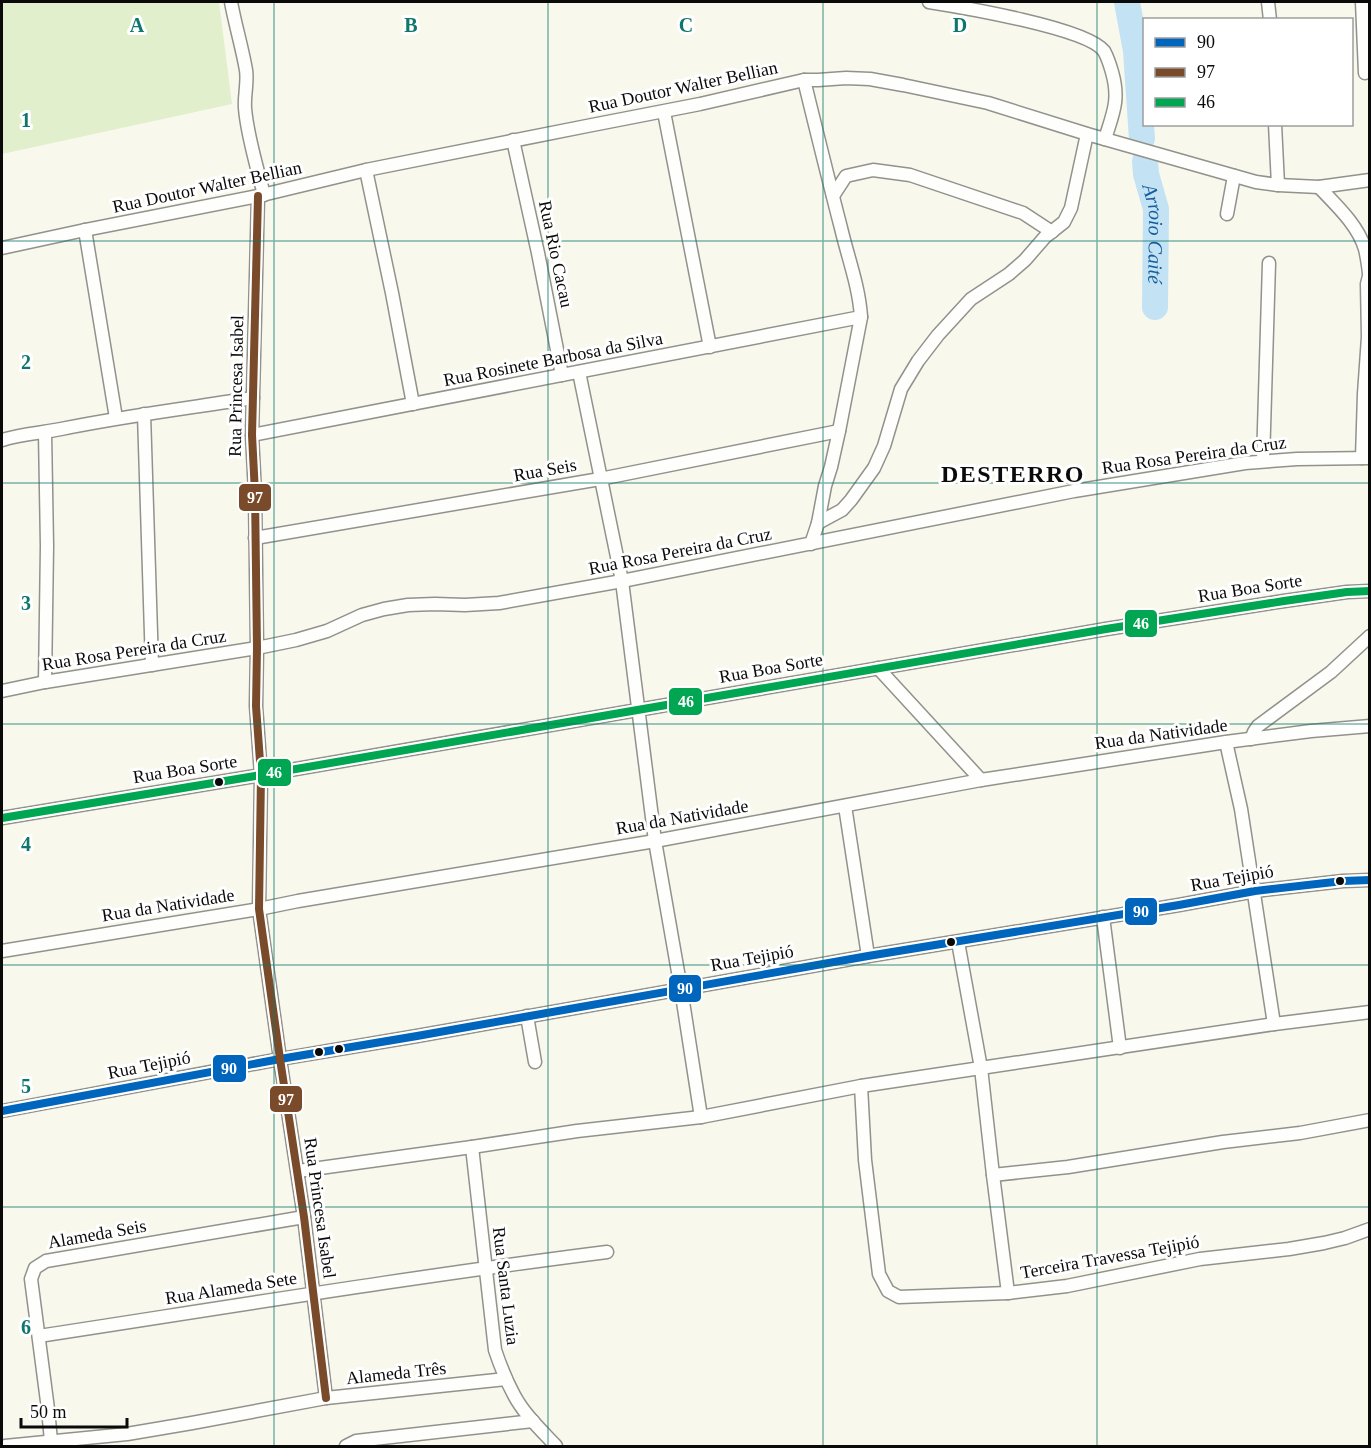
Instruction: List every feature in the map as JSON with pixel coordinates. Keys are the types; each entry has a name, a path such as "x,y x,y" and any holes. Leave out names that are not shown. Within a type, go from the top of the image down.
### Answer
{"street":[{"name":"Rua Princesa Isabel","path":"231,2 246,69 245,110 261,195 252,435 255,493 256,706 261,775 259,909 298,1171 326,1398"},
{"path":"929,2 989,13 1072,33 1096,44 1108,59 1116,92 1114,110 1105,139"},
{"path":"1268,2 1270,18"},
{"path":"1362,2 1367,72"},
{"name":"Rua Doutor Walter Bellian","path":"2,248 261,195 366,170 664,112 804,80 870,79 988,103 1256,182 1320,187 1370,180"},
{"path":"804,80 855,279 861,317 839,431 811,544"},
{"path":"664,112 710,347"},
{"path":"1275,126 1278,185"},
{"path":"818,523 842,510 874,468 884,446 901,389 918,361 938,335 971,298 1010,274 1064,222 1071,208 1087,134"},
{"name":"Rua Rio Cacau","path":"513,140 562,375"},
{"path":"366,170 412,404"},
{"path":"832,195 846,176 873,170 910,175 1023,213 1052,232"},
{"path":"1227,214 1234,176"},
{"path":"1320,187 1351,222 1365,248 1369,272 1367,284 1369,337 1364,394 1366,458"},
{"path":"85,230 116,418"},
{"path":"1263,461 1269,263"},
{"name":"Rua Rosinete Barbosa da Silva","path":"252,435 861,317"},
{"path":"579,372 622,581 655,841 701,1117"},
{"path":"2,440 18,435 116,418 253,398"},
{"path":"144,414 152,665"},
{"name":"Rua Seis","path":"255,538 600,479 839,431"},
{"path":"45,432 47,546 45,682"},
{"name":"Rua Rosa Pereira da Cruz","path":"2,691 296,640 327,631 362,615 384,609 408,605 499,603 622,581 1074,491 1245,463 1298,459 1366,458"},
{"name":"Rua Boa Sorte","path":"2,818 878,668 1272,603 1347,592 1370,591"},
{"path":"1251,739 1258,726 1331,672 1370,636"},
{"path":"878,668 981,780"},
{"name":"Rua da Natividade","path":"2,951 655,841 981,780 1311,730 1370,726"},
{"path":"1226,742 1241,809 1255,891 1274,1024"},
{"path":"845,806 868,956"},
{"name":"Rua Tejipió","path":"2,1111 280,1059 868,956 1255,891 1370,880"},
{"path":"1103,917 1120,1048"},
{"name":"Terceira Travessa Tejipió","path":"958,942 981,1068 1008,1293 1067,1286 1200,1259 1324,1244 1370,1229"},
{"path":"298,1171 577,1131 701,1117 861,1086 1274,1024 1370,1012"},
{"path":"527,1016 535,1062"},
{"path":"861,1086 865,1160 879,1274 885,1286 892,1294 899,1297 1008,1293"},
{"path":"993,1175 1300,1133 1370,1120"},
{"name":"Rua Santa Luzia","path":"471,1147 495,1350 514,1396 556,1446"},
{"name":"Alameda Seis","path":"51,1441 31,1280 35,1268 46,1261 304,1217"},
{"name":"Rua Alameda Sete","path":"39,1336 314,1293 607,1252"},
{"name":"Alameda Três","path":"5,1446 127,1434 326,1398 506,1379"},
{"path":"346,1446 356,1441 533,1421"}],"green space":[{"path":"2,2 219,2 232,104 2,154"}],"waterway":[{"name":"Arroio Caité","path":"1127,2 1136,51 1142,139"},
{"name":"Arroio Caité","path":"1145,161 1146,174 1156,209 1155,307"}],"transit line":[{"name":"97","path":"258,196 252,435 255,493 256,706 261,775 259,909 304,1217 326,1398"},
{"name":"46","path":"2,818 1106,629 1284,601 1370,591"},
{"name":"90","path":"2,1111 280,1059 868,956 1255,891 1370,880"}],"district":[{"name":"DESTERRO","path":"1013,474"}]}
